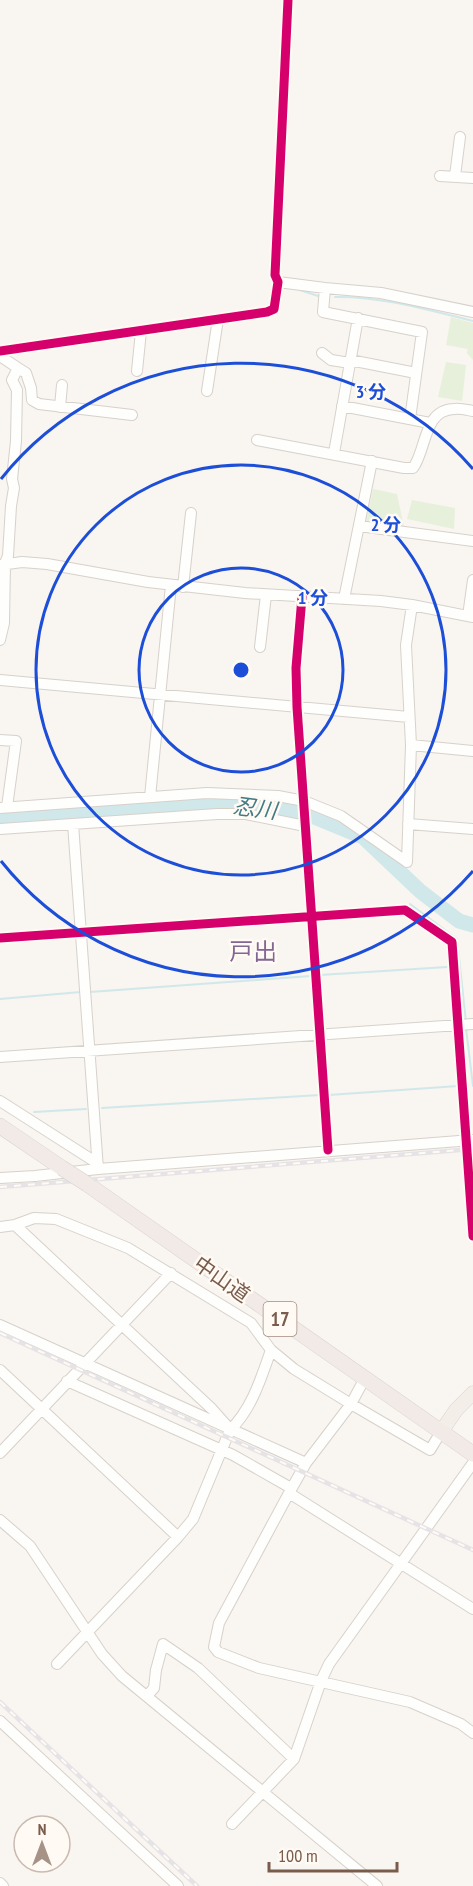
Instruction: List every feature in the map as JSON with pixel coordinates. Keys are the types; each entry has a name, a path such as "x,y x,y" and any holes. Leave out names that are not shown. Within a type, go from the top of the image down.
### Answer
{"highway":[{"name":"中山道","path":"0,1126 87,1184 473,1454"}],"main road":[{"path":"441,1432 456,1410 473,1393"}],"street":[{"path":"0,351 267,312 274,309 278,282 275,274 288,0"},
{"path":"456,176 460,137"},
{"path":"440,176 473,178"},
{"path":"278,282 381,293 473,312"},
{"path":"325,288 323,312 422,332 410,419"},
{"path":"334,453 358,318"},
{"path":"207,391 218,319"},
{"path":"137,371 141,331"},
{"path":"322,353 330,360 416,373"},
{"path":"0,356 26,374 32,400 39,404 132,415"},
{"path":"0,640 4,623 2,564 8,556 14,488 12,479 16,441 17,390 12,380 18,368"},
{"path":"60,407 62,385"},
{"path":"342,406 430,423"},
{"path":"257,440 413,468 418,461 434,417 452,408 473,411"},
{"path":"344,599 372,461"},
{"path":"183,587 191,513"},
{"path":"359,526 473,541"},
{"path":"2,564 22,562 47,564 183,587 412,605 470,617 473,580"},
{"path":"150,797 171,585"},
{"path":"260,647 266,595"},
{"path":"302,597 296,668 297,707 328,1150"},
{"path":"0,740 16,741 4,807 218,793 279,796 341,816 407,862 411,744 406,645 412,605"},
{"path":"0,680 409,717"},
{"path":"411,744 473,751"},
{"path":"0,829 217,814 246,814 305,824"},
{"path":"73,824 98,1166"},
{"path":"408,824 473,829"},
{"path":"0,938 405,909 452,942 466,1025 473,1236"},
{"path":"0,1057 466,1025"},
{"path":"0,1101 98,1166"},
{"path":"0,1178 35,1176 98,1166 470,1140"},
{"path":"0,1227 15,1225 34,1218 56,1219 128,1248 251,1323 271,1350 294,1369 351,1404 430,1450 441,1432"},
{"path":"15,1225 212,1409 230,1430"},
{"path":"0,1453 171,1273"},
{"path":"0,1325 306,1463"},
{"path":"57,1664 193,1519 230,1430 237,1423 257,1390 271,1350"},
{"path":"0,1370 178,1537"},
{"path":"365,1378 351,1404 306,1463 290,1490 219,1623 214,1647 218,1652 259,1668 410,1702 461,1724 473,1733"},
{"path":"67,1382 221,1450 290,1490 473,1609"},
{"path":"232,1824 294,1759 329,1664 473,1463"},
{"path":"1,1522 30,1546 102,1654 122,1676 377,1886"},
{"path":"147,1696 154,1688 163,1644 198,1668 294,1759"},
{"path":"1,1723 175,1885"}],"green space":[{"path":"451,317 473,323 473,360 467,353 468,349 446,345"},
{"path":"446,362 466,365 462,401 438,397"},
{"path":"373,489 397,494 404,527 366,522"},
{"path":"412,500 455,508 454,529 407,519"}],"waterway":[{"path":"300,290 318,296"},
{"path":"335,297 387,301 473,321"},
{"name":"忍川","path":"0,819 233,804 273,808 312,816 363,837 420,891 459,921 473,925"},
{"path":"410,904 457,939 466,1022"},
{"path":"320,975 447,967"},
{"path":"90,992 311,976"},
{"path":"0,999 81,992"},
{"path":"466,1028 473,1086"},
{"path":"329,1095 458,1086"},
{"path":"102,1108 320,1095"},
{"path":"34,1112 86,1109"}],"railway":[{"path":"0,1187 473,1149"},
{"path":"0,1333 473,1550"},
{"path":"0,1702 197,1886"}],"cycle path":[{"path":"0,351 267,312 274,309 278,282 275,275 288,0"},
{"path":"302,597 296,668 297,707 328,1150"},
{"path":"0,938 405,910 452,942 473,1236"}],"district":[{"name":"戸出","path":"253,951"}]}
